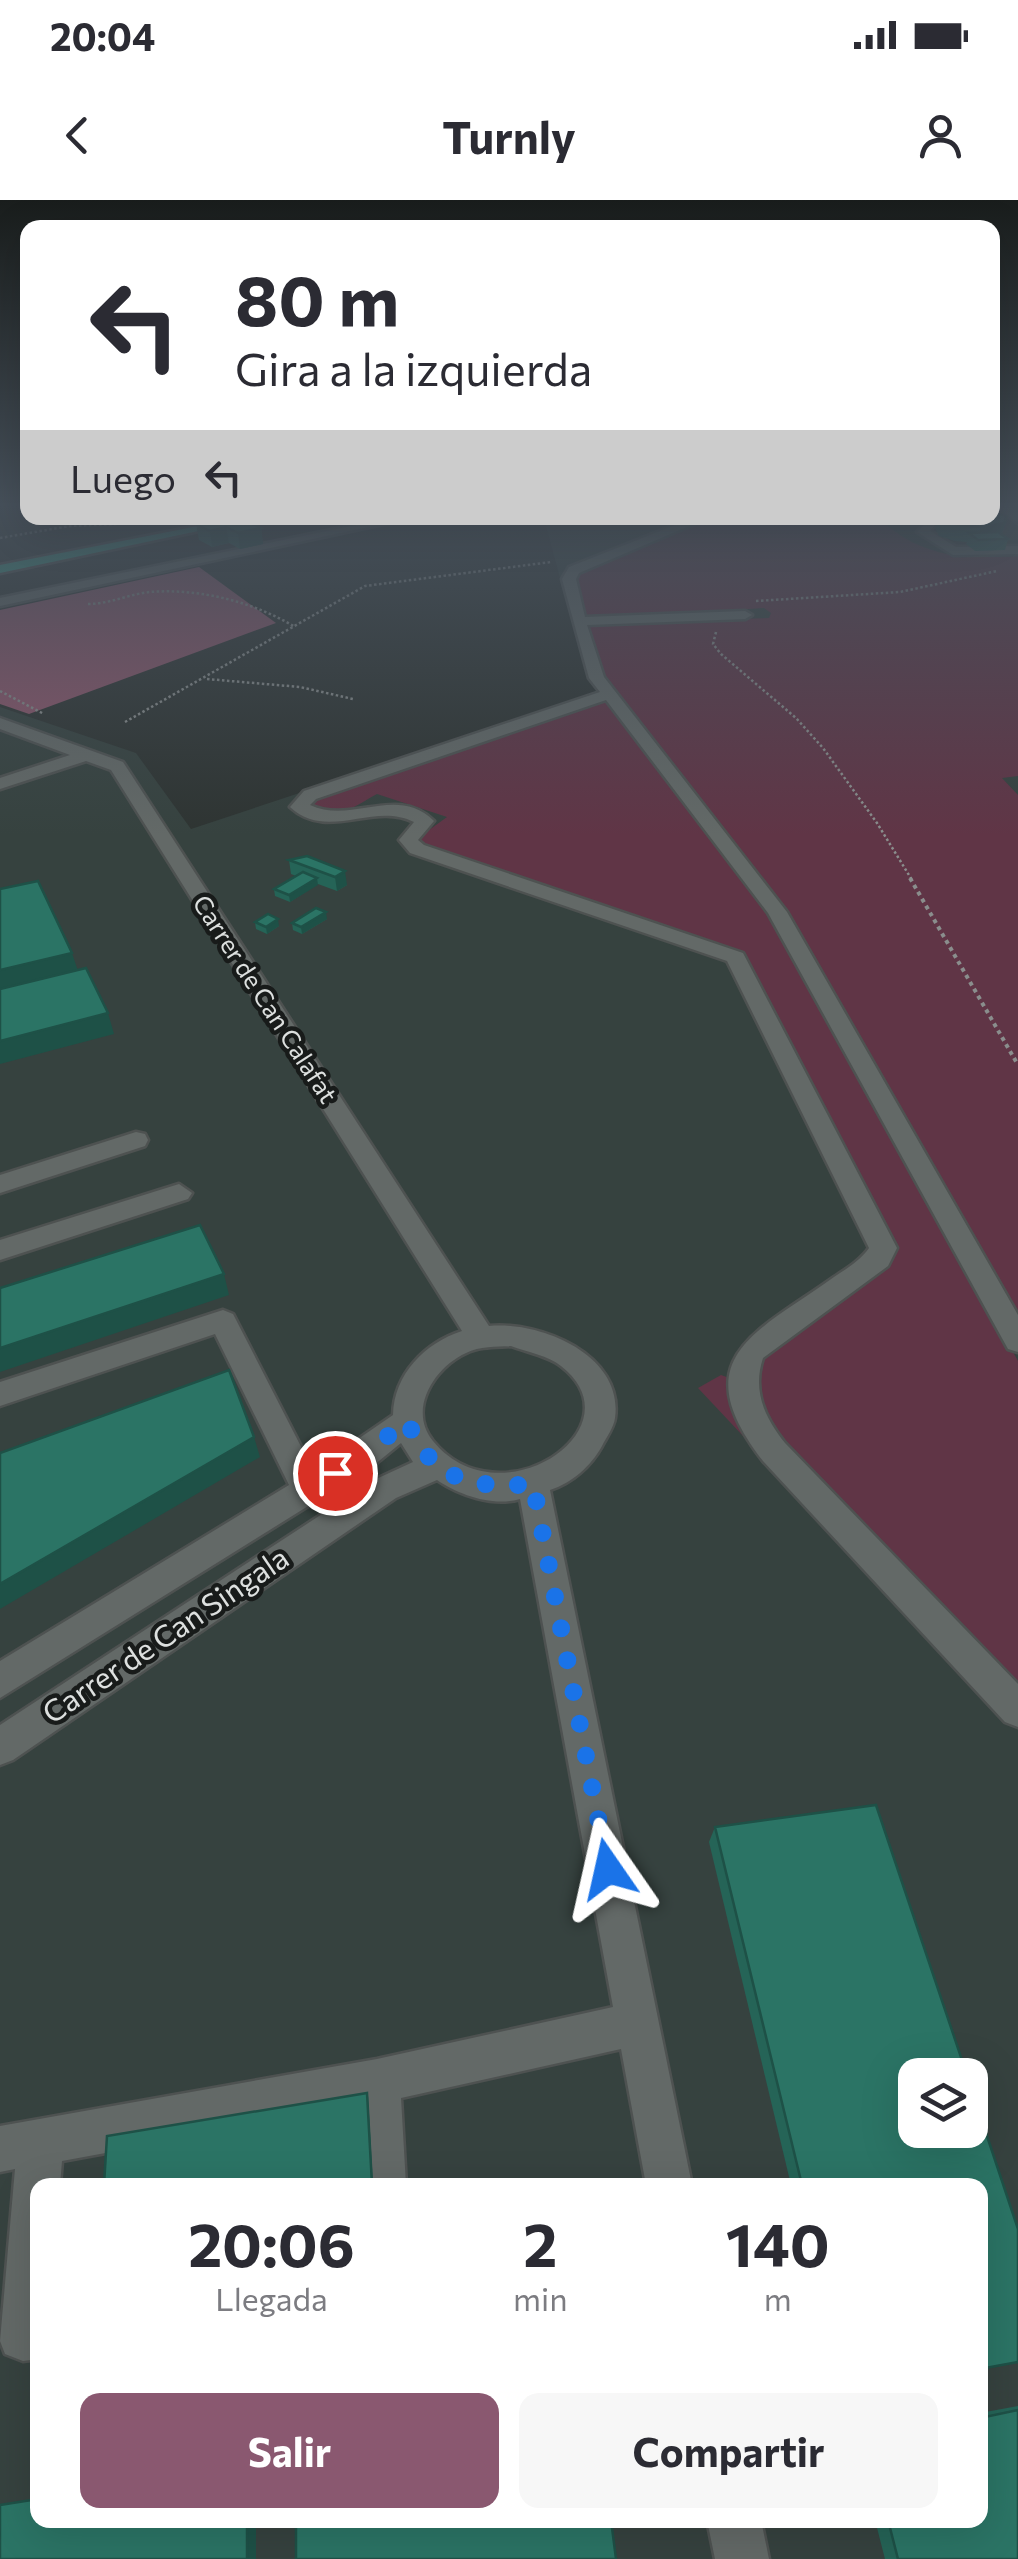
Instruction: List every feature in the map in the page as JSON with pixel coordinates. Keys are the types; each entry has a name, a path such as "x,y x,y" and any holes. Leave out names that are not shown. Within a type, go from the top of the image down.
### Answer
{"street":[{"path":"578,614 597,678 776,912 1018,1341"},
{"path":"579,621 745,615"},
{"path":"608,694 310,795 298,807 339,820 373,806 386,806 423,819 425,826 408,840 417,849 736,957 883,1248 878,1259 751,1352 742,1376 750,1416 774,1452 1018,1710"},
{"name":"Carrer de Can Calafat","path":"0,723 117,766 481,1337"},
{"path":"0,784 89,754"},
{"path":"0,1184 136,1140"},
{"path":"0,1250 179,1193"},
{"path":"0,1394 223,1321 307,1490"},
{"path":"512,1334 544,1341 570,1354 590,1375 601,1399 600,1426 588,1450 564,1471 533,1484 498,1487 464,1481 436,1466 417,1445 408,1422 408,1399 417,1377 433,1359 455,1345 481,1337 512,1334"},
{"name":"Carrer de Can Singala","path":"0,1681 363,1456 408,1422"},
{"name":"Carrer de Can Singala","path":"0,1747 385,1489 436,1466"},
{"path":"533,1484 669,2178"},
{"path":"30,2335 24,2336 20,2146 378,2081 638,2023"},
{"path":"378,2081 383,2178"},
{"path":"736,2528 742,2559"}],"path":[{"path":"279,614 295,626"},
{"path":"125,722 316,614"},
{"path":"721,616 714,644 735,672 766,692 804,726 855,789 889,840 986,1017 1018,1065"},
{"path":"204,679 318,690 352,699"},
{"path":"0,691 44,714"}],"shaded area":[{"path":"0,614 264,614 276,623 29,714 0,704"},
{"path":"570,614 1018,614 1018,2559 0,2559 0,707 136,753 191,829 598,694 582,660"},
{"path":"583,614 673,614 585,620"},
{"path":"771,614 1018,614 1018,776 1002,778 1018,795 1018,1319 779,903 601,674 586,623 769,618"},
{"path":"606,700 764,905 1018,1361 1018,1701 761,1421 755,1358 880,1265 740,956 417,845 418,838 447,817 377,794 333,814 306,802"},
{"path":"721,1375 732,1379 760,1454 698,1388"}],"building":[{"path":"307,856 345,871 335,877 289,860"},
{"path":"303,872 317,878 289,895 274,889"},
{"path":"38,881 72,953 0,970 0,889"},
{"path":"316,908 326,912 301,927 292,923"},
{"path":"268,914 278,919 266,927 255,922"},
{"path":"86,968 108,1013 0,1041 0,989"},
{"path":"200,1225 224,1274 0,1348 0,1288"},
{"path":"229,1370 254,1437 0,1584 0,1453"},
{"path":"876,1805 961,2058 898,2058 898,2148 988,2148 988,2139 1018,2229 1018,2362 988,2368 988,2178 800,2178 715,1827"},
{"path":"367,2093 372,2178 104,2178 107,2136"},
{"path":"1018,2410 1018,2559 898,2559 890,2528 988,2528 988,2416"},
{"path":"30,2500 30,2528 247,2528 247,2559 0,2559 0,2505"},
{"path":"296,2528 612,2528 616,2559 296,2559"}],"route":[{"path":"335,1473 408,1422 417,1445 436,1466 464,1481 498,1487 533,1484 608,1869"}]}
